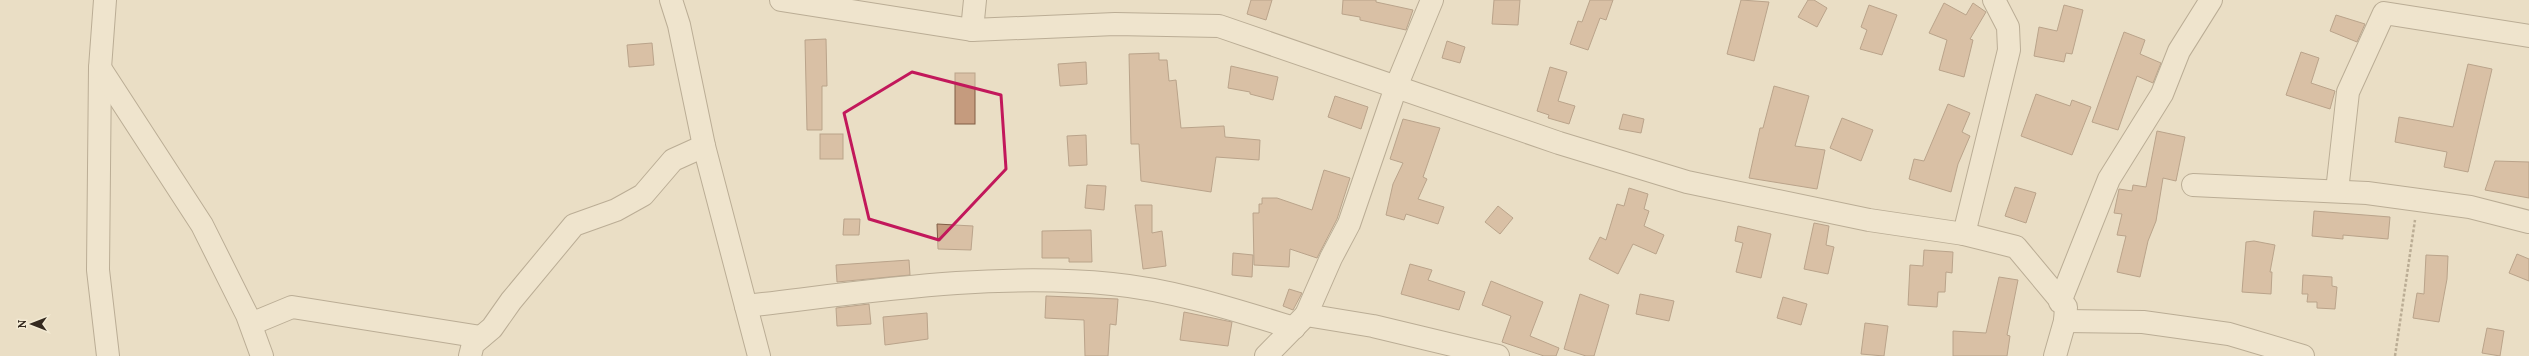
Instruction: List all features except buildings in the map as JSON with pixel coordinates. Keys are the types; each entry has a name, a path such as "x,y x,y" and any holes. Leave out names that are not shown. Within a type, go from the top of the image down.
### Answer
{"street":[{"path":"105,0 100,68 98,270 108,356"},
{"path":"671,0 679,25 704,146 759,356"},
{"path":"781,0 972,30 1115,24 1219,26 1559,143 1687,182 1869,220 1964,234 2016,247 2062,311 2229,334 2303,356"},
{"path":"972,30 975,0"},
{"path":"1266,356 1300,322 1349,224 1396,87 1432,0"},
{"path":"1964,234 2009,50 2008,27 1994,0"},
{"path":"2055,356 2062,311 2109,179 2162,94 2178,51 2211,0"},
{"path":"2337,191 2348,92 2384,13 2529,36"},
{"path":"100,68 202,225 250,324 262,356"},
{"path":"470,356 473,344 492,328 511,300 574,225 583,220 616,210 643,195 673,160 704,146"},
{"path":"2193,185 2337,191 2470,207 2529,222"},
{"path":"746,306 886,290 1018,280 1112,284 1154,291 1300,322 1373,326 1498,356"},
{"path":"250,324 292,307 481,337"}],"path":[{"path":"2395,356 2418,200"}],"highlighted area":[{"path":"912,72 1001,95 1006,169 939,240 869,219 844,113"}]}
